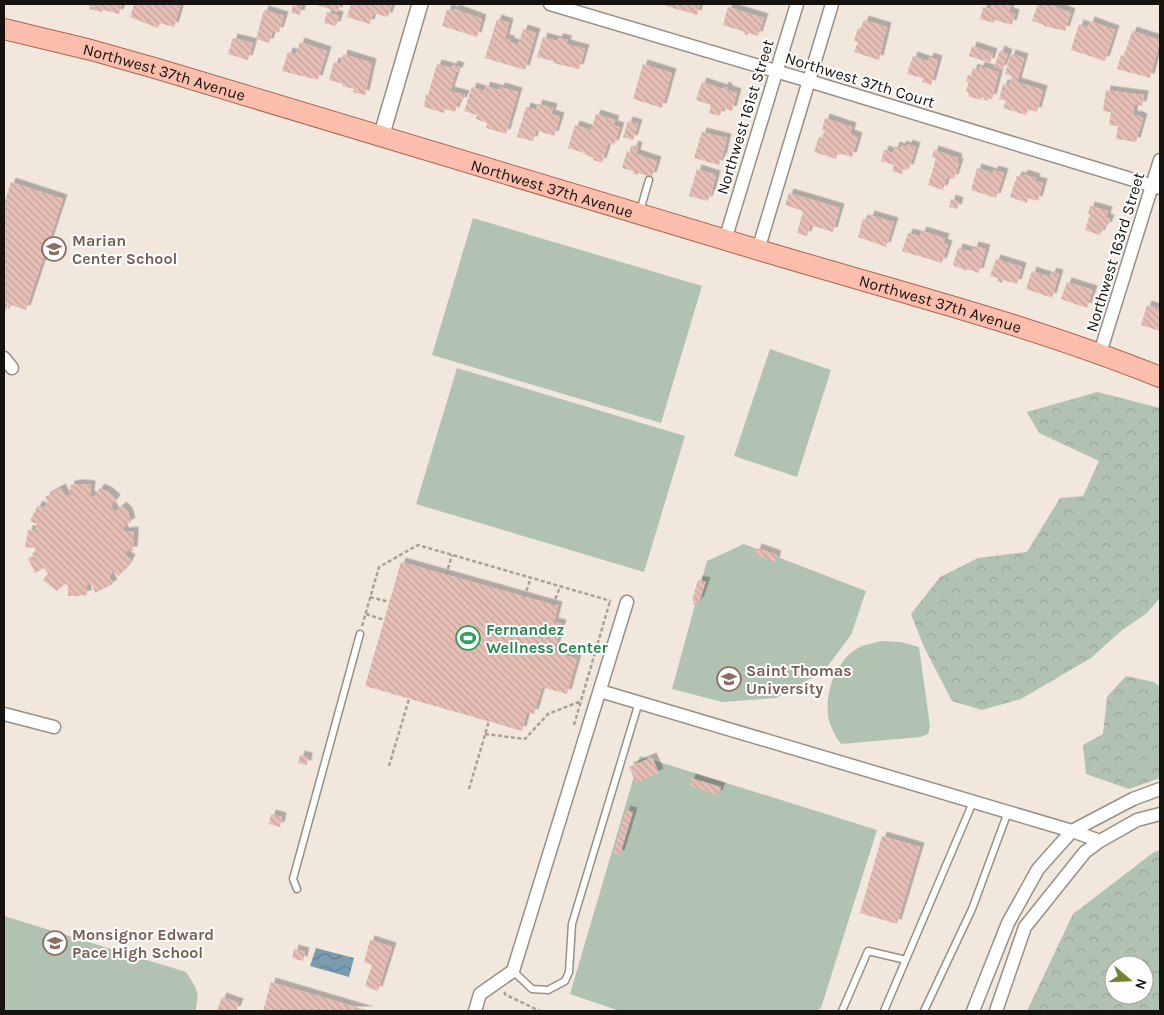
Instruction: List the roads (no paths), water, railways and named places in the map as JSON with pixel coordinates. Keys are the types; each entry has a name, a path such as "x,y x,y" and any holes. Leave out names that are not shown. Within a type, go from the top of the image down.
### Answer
{"main road":[{"name":"Northwest 37th Avenue","path":"4,29 149,66 1100,353 1160,376"},
{"name":"Northwest 37th Avenue","path":"1100,353 1160,363"}],"street":[{"path":"381,136 420,4"},
{"name":"Northwest 37th Court","path":"550,4 809,80 1156,187"},
{"name":"Northwest 161st Street","path":"725,240 797,4"},
{"path":"758,250 832,4"},
{"name":"Northwest 163rd Street","path":"1100,353 1156,187 1160,160"},
{"path":"475,1011 480,994 513,971 627,602"},
{"path":"600,691 1072,831 1100,841"},
{"path":"4,714 54,727"},
{"path":"973,1011 1008,923 1038,869 1072,831 1133,799 1160,789"},
{"path":"996,1011 1025,927 1085,852 1100,841 1137,820 1160,814"}],"lane":[{"path":"639,214 649,180"},
{"path":"296,888 292,879 360,634"},
{"path":"513,971 532,989 548,990 565,981 569,972 572,924 639,702"},
{"path":"884,1011 973,802"},
{"path":"924,1011 972,910 1008,812"},
{"path":"842,1011 868,951 906,960"}],"water":[{"path":"316,948 354,958 349,977 310,966"}],"place":[{"name":"Marian Center School","path":"54,249"},
{"name":"Fernandez Wellness Center","path":"468,638"},
{"name":"Saint Thomas University","path":"729,679"},
{"name":"Monsignor Edward Pace High School","path":"55,943"}]}
